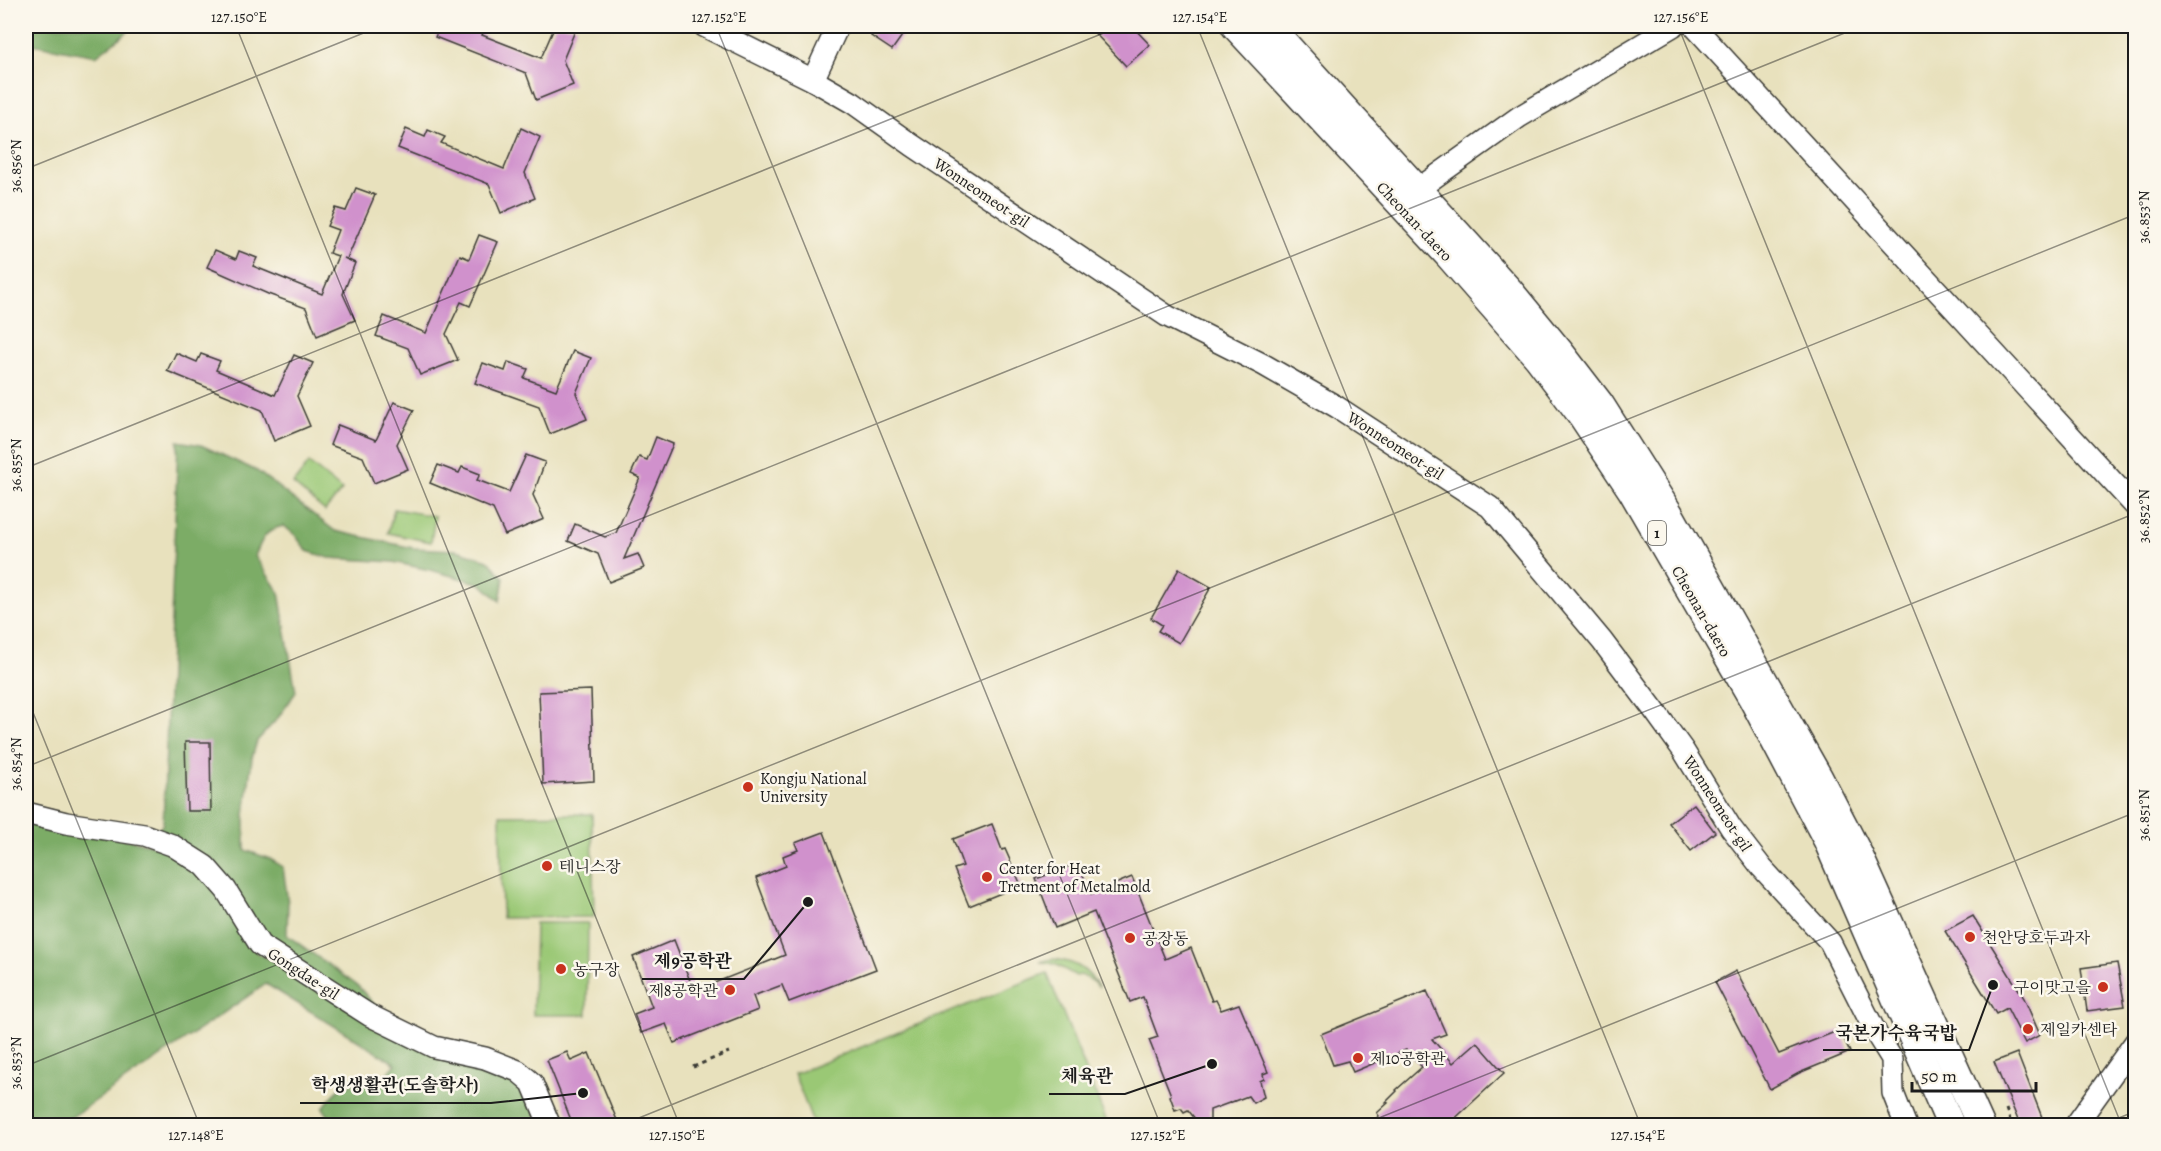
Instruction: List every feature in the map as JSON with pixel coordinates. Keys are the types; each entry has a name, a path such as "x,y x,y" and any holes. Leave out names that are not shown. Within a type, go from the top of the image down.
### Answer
{"main road":[{"name":"Cheonan-daero","path":"1234,26 1448,255 1538,358 1632,491 1752,698 1827,840 1951,1125"},
{"name":"Cheonan-daero","path":"1269,26 1509,290 1600,404 1670,513 1820,777 1849,834 1981,1125"}],"street":[{"name":"Wonneomeot-gil","path":"704,26 813,80 853,103 1167,316 1264,365 1490,507 1602,641 1654,710 1683,750 1731,828 1762,868 1830,942 1877,1035 1892,1059 1893,1093 1906,1125"},
{"path":"813,80 838,26"},
{"path":"1418,189 1519,117 1673,26"},
{"path":"1694,26 2136,507"},
{"name":"Gongdae-gil","path":"26,813 66,823 144,835 172,846 205,866 226,890 260,945 369,1016 434,1047 485,1058 518,1071 532,1083 550,1125"},
{"path":"2075,1125 2136,1041"}],"path":[{"path":"693,1067 729,1052"},
{"path":"2006,1109 2012,1125"}],"green space":[{"path":"26,26 135,26 96,56 26,43"},
{"path":"178,441 201,445 257,471 335,531 413,548 457,550 488,560 504,578 500,601 481,584 434,571 393,562 329,558 307,551 295,535 284,526 268,533 255,556 279,592 296,692 278,718 257,741 252,758 245,815 245,850 270,859 283,867 288,903 287,935 358,986 388,1020 264,941 157,831 163,824"},
{"path":"309,463 342,490 325,511 293,484"},
{"path":"394,509 435,516 431,542 388,533"},
{"name":"테니스장","path":"592,814 594,917 502,918 500,815"},
{"path":"26,815 163,848 210,881 258,954 525,1081 539,1125 528,1118 521,1126 335,1125 323,1108 336,1092 353,1083 380,1081 396,1064 266,984 60,1125 26,1126"},
{"name":"농구장","path":"535,923 588,923 587,1015 533,1015"},
{"path":"1052,959 1079,967 1090,975 1099,988 1091,980 1081,975 1076,976 1055,964 1040,962"},
{"path":"1047,973 1108,1125 814,1125 794,1074"}],"building":[{"path":"440,26 486,26 482,35 541,58 555,26 577,26 563,60 573,85 536,100 526,73 435,37"},
{"path":"878,26 909,26 892,50 871,36"},
{"path":"1088,26 1132,26 1150,45 1126,66"},
{"path":"521,128 540,137 525,173 535,198 501,213 489,184 398,148 406,129 425,137 428,130 445,137 441,143 504,169"},
{"path":"356,188 375,195 347,259 344,258 355,263 343,294 355,320 317,336 306,308 207,267 215,250 236,259 239,251 257,258 253,266 322,294 338,256 329,253 338,230 327,226 335,208 346,211"},
{"path":"479,235 498,242 470,306 461,302 446,334 458,360 420,375 408,348 376,336 384,316 426,333 460,255 469,259"},
{"path":"573,351 591,358 576,393 587,419 550,434 539,406 475,383 483,363 505,371 508,362 528,369 524,378 556,390"},
{"path":"176,353 197,362 201,354 220,361 216,370 275,395 294,355 313,363 297,396 310,426 274,441 262,410 167,371"},
{"path":"394,402 414,410 397,444 408,469 374,483 363,457 330,445 338,425 376,440"},
{"path":"656,437 673,444 624,559 638,554 644,568 609,582 598,554 568,541 575,524 605,537 616,533 640,478 631,474 639,457 647,460"},
{"path":"526,455 545,462 533,495 544,519 505,535 493,509 430,483 438,465 459,473 462,467 480,474 477,480 509,492"},
{"path":"1179,569 1211,587 1179,643 1158,631 1162,625 1151,618"},
{"path":"591,690 594,781 543,784 539,692"},
{"path":"185,742 210,742 211,811 187,811"},
{"path":"1694,804 1715,832 1691,851 1669,823"},
{"name":"Center for Heat Tretment of Metalmold","path":"992,824 1002,850 1005,849 1021,885 969,906 954,869 963,866 953,839"},
{"path":"824,832 876,969 789,1002 782,985 753,996 758,1010 674,1043 666,1024 641,1033 634,1014 652,1007 633,957 674,940 694,991 785,955 756,878 786,866 783,856 798,850 795,843"},
{"path":"1078,863 1091,894 1132,877 1165,959 1191,948 1212,1001 1216,1000 1221,1010 1239,1004 1268,1072 1263,1074 1264,1079 1260,1081 1264,1097 1253,1103 1248,1096 1210,1110 1210,1120 1200,1125 1188,1110 1184,1112 1181,1108 1175,1110 1149,1040 1158,1037 1143,997 1130,1002 1094,912 1055,928 1036,879"},
{"path":"1973,916 2024,998 2040,1035 2025,1043 2007,1008 1996,1014 1945,931"},
{"name":"구이맛고을","path":"2117,963 2125,1006 2087,1011 2081,968"},
{"path":"1736,971 1779,1054 1840,1030 1850,1052 1799,1073 1770,1089 1715,982"},
{"name":"제10공학관","path":"1427,991 1446,1034 1432,1039 1453,1063 1477,1042 1504,1073 1448,1125 1368,1125 1379,1116 1377,1113 1388,1103 1386,1102 1396,1090 1422,1067 1406,1050 1353,1072 1348,1061 1333,1065 1321,1034"},
{"path":"567,1052 571,1061 589,1053 619,1125 573,1125 547,1060"},
{"path":"2017,1053 2045,1125 2020,1125 1994,1062"}],"place":[{"name":"Kongju National University","path":"748,787"},
{"name":"테니스장","path":"547,866"},
{"name":"Center for Heat Tretment of Metalmold","path":"987,877"},
{"name":"제9공학관","path":"808,902"},
{"name":"천안당호두과자","path":"1970,937"},
{"name":"공장동","path":"1130,938"},
{"name":"농구장","path":"561,969"},
{"name":"국본가수육국밥","path":"1993,985"},
{"name":"구이맛고을","path":"2103,987"},
{"name":"제8공학관","path":"730,990"},
{"name":"제일카센타","path":"2028,1029"},
{"name":"제10공학관","path":"1358,1058"},
{"name":"체육관","path":"1212,1064"},
{"name":"학생생활관(도솔학사)","path":"583,1093"}]}
